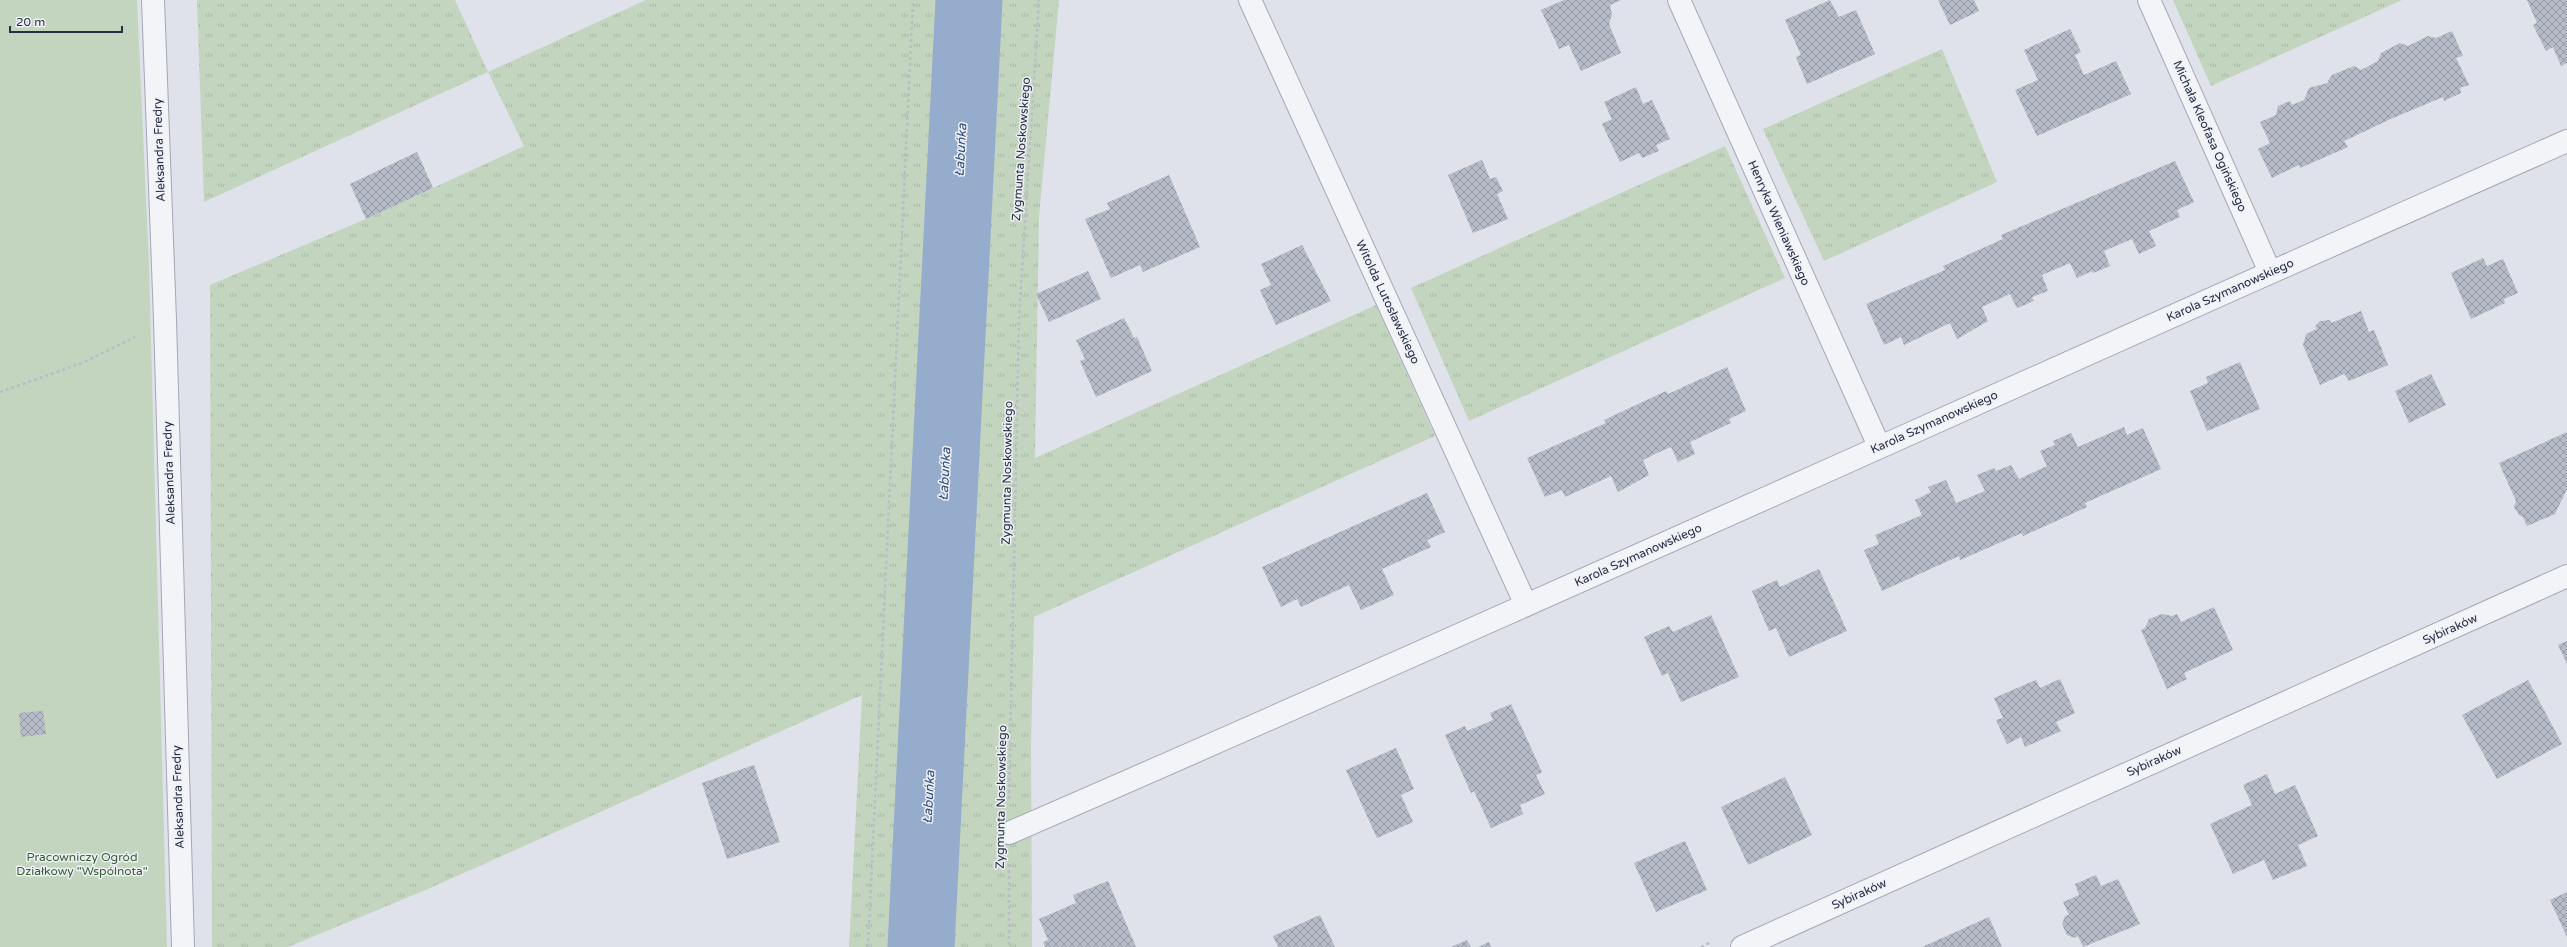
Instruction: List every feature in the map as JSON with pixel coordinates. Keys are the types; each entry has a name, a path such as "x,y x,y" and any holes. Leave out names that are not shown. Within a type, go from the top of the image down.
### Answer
{"street":[{"name":"Aleksandra Fredry","path":"153,0 165,320 183,947"},
{"name":"Witolda Lutosławskiego","path":"1250,0 1526,605"},
{"name":"Henryka Wieniawskiego","path":"1679,0 1879,446"},
{"name":"Michała Kleofasa Ogińskiego","path":"2149,0 2270,272"},
{"name":"Karola Szymanowskiego","path":"1008,833 1302,706 1879,446 2567,141"},
{"name":"Sybiraków","path":"1742,947 2567,576"}],"path":[{"path":"868,947 913,0"},
{"name":"Zygmunta Noskowskiego","path":"1009,947 1008,833 1019,319 1040,0"},
{"path":"0,392 82,363 165,320"}],"green space":[{"name":"Pracowniczy Ogród Działkowy \"Wspólnota\"","path":"0,0 137,0 149,265 167,947 0,947"},
{"path":"197,0 455,0 488,72 204,202"},
{"path":"646,0 1059,0 1039,217 1035,458 1376,305 1435,436 1034,617 1031,746 1032,947 849,947 862,695 428,889 288,947 212,947 210,285 366,219 524,146 488,72"},
{"path":"2173,0 2402,0 2211,86"},
{"path":"1942,49 1997,182 1824,261 1763,129"},
{"path":"1725,146 1785,278 1469,421 1411,288"}],"building":[{"path":"1564,0 1621,0 1610,5 1612,15 1609,24 1621,53 1581,71 1569,45 1559,49 1541,10"},
{"path":"1830,0 1839,17 1856,10 1875,54 1807,84 1796,57 1801,55 1785,20"},
{"path":"1938,0 1974,0 1979,11 1950,25"},
{"path":"2527,0 2567,0 2567,63 2561,66 2553,47 2546,51 2533,25 2537,23"},
{"path":"2070,29 2081,52 2075,55 2084,75 2116,61 2131,94 2037,136 2015,90 2038,80 2024,50"},
{"path":"2452,31 2463,56 2456,58 2469,85 2460,88 2461,93 2444,101 2443,97 2393,118 2344,141 2348,147 2300,168 2299,165 2272,178 2258,149 2270,143 2260,122 2276,115 2278,106 2290,101 2292,105 2304,100 2309,88 2327,83 2332,75 2354,66 2361,70 2378,61 2381,53 2400,43 2408,46 2428,36 2436,38"},
{"path":"1636,87 1643,104 1652,100 1670,139 1656,145 1659,151 1642,158 1639,153 1620,162 1602,124 1612,119 1604,102"},
{"path":"417,152 433,188 366,219 350,184"},
{"path":"1482,160 1490,179 1496,177 1503,191 1497,194 1508,219 1473,233 1448,175"},
{"path":"2175,161 2194,202 2177,210 2180,217 2149,231 2156,246 2139,254 2132,239 2104,251 2110,266 2093,273 2092,271 2077,278 2070,263 2042,275 2048,291 2032,297 2034,301 2017,308 2010,294 1982,307 1988,321 1957,339 1950,323 1904,345 1901,337 1884,345 1866,304 1945,270 1943,266 2003,239 2001,235"},
{"path":"1169,175 1200,247 1143,272 1140,265 1111,278 1085,219 1110,209 1107,203"},
{"path":"1302,245 1331,301 1276,325 1260,290 1271,285 1261,264"},
{"path":"2483,258 2487,266 2503,259 2518,293 2504,299 2505,303 2471,319 2451,273"},
{"path":"1088,271 1101,299 1049,322 1036,294"},
{"path":"2361,311 2369,332 2374,330 2388,365 2349,381 2344,374 2320,385 2303,345 2306,334 2317,329 2315,326 2320,321 2330,320 2331,323"},
{"path":"1124,318 1134,338 1137,337 1152,371 1096,397 1080,361 1085,359 1076,340"},
{"path":"2240,362 2260,409 2207,431 2190,391 2208,383 2206,377"},
{"path":"1727,367 1746,411 1729,419 1731,423 1690,442 1695,454 1678,462 1671,447 1657,453 1643,460 1649,475 1618,492 1611,476 1565,497 1562,490 1545,497 1527,458 1606,423 1604,420 1666,391 1668,394"},
{"path":"2431,374 2446,405 2409,423 2395,391"},
{"path":"2124,427 2127,435 2143,428 2161,469 2085,503 2087,507 2023,536 2022,533 1960,560 1959,556 1882,591 1864,550 1879,544 1875,535 1922,515 1915,500 1931,492 1928,487 1946,480 1956,503 1985,491 1977,475 1994,468 1996,471 2011,465 2019,479 2047,466 2040,451 2055,445 2053,441 2071,433 2078,447"},
{"path":"2567,432 2567,489 2555,514 2527,526 2523,517 2519,515 2514,507 2516,501 2499,463"},
{"path":"1427,493 1445,532 1427,540 1431,547 1382,569 1394,595 1361,610 1349,585 1301,607 1297,599 1281,607 1262,567"},
{"path":"1819,569 1847,631 1789,657 1776,628 1769,631 1752,591 1777,580 1780,587"},
{"path":"2214,607 2233,650 2184,673 2187,679 2167,689 2141,630 2145,628 2149,619 2162,614 2172,616 2177,614 2181,622"},
{"path":"1711,615 1739,677 1681,702 1668,673 1662,676 1644,637 1669,626 1673,632"},
{"path":"2567,641 2567,664 2558,645"},
{"path":"2060,679 2075,713 2056,722 2061,731 2025,747 2021,737 2007,744 1996,720 2003,718 1994,698 2036,680 2040,688"},
{"path":"2528,680 2562,744 2497,779 2462,715"},
{"path":"1511,704 1542,772 1536,775 1545,794 1520,805 1523,814 1491,828 1474,791 1471,793 1445,735 1465,726 1467,731 1493,720 1490,713"},
{"path":"43,711 46,734 21,737 19,713"},
{"path":"1396,748 1414,789 1401,795 1413,822 1377,838 1346,770"},
{"path":"754,765 780,842 727,859 702,783"},
{"path":"2267,774 2275,794 2295,785 2318,836 2298,845 2307,866 2273,880 2264,860 2233,874 2210,824 2252,805 2243,785"},
{"path":"1785,777 1812,835 1748,865 1721,807"},
{"path":"1685,841 1707,890 1656,912 1634,863"},
{"path":"2096,875 2101,886 2118,879 2140,924 2083,947 2078,936 2075,938 2067,935 2062,924 2065,916 2069,915 2063,902 2079,895 2075,884"},
{"path":"1108,881 1136,947 1045,947 1043,942 1048,940 1039,919 1076,903 1073,895"},
{"path":"2567,892 2567,937 2550,900"},
{"path":"1320,915 1335,947 1278,947 1273,936"},
{"path":"1989,917 2002,947 1922,947"},
{"path":"1467,940 1471,947 1451,947"},
{"path":"1489,942 1491,947 1478,947"}],"waterway":[{"name":"Łabuńka","path":"921,947 969,0"}]}
